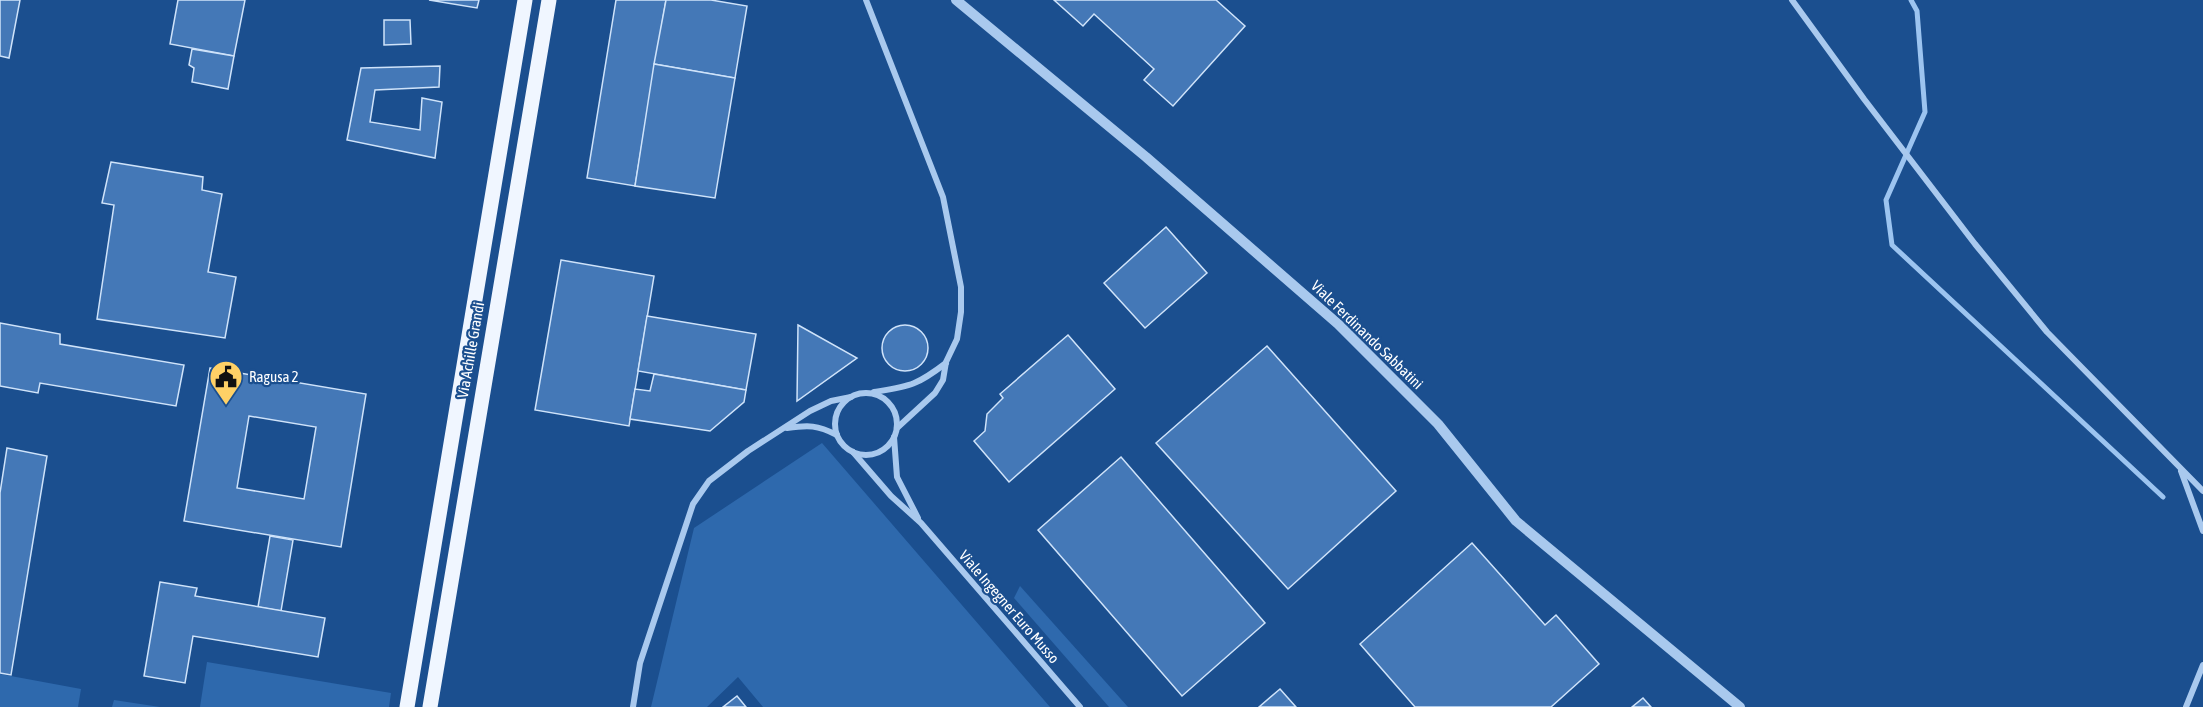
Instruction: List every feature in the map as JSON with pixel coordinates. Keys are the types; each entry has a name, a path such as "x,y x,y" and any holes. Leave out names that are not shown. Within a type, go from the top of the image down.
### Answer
{"main road":[{"name":"Via Achille Grandi","path":"407,707 525,0"},
{"name":"Via Achille Grandi","path":"430,707 549,0"}],"street":[{"path":"866,0 943,197 961,287 961,312 957,339 946,362 943,380 934,393 897,428"},
{"name":"Viale Ferdinando Sabbatini","path":"956,0 1146,157 1338,324 1438,424 1516,521 1740,707"},
{"path":"1791,0 1975,244 2048,332 2203,491"},
{"path":"633,707 640,663 693,504 710,481 748,451 810,411 831,401 902,389 918,383 946,362"},
{"path":"851,397 838,409 835,427 845,447 862,455 881,451 889,445 897,428 896,418 887,401 870,393"},
{"path":"783,429 807,425 822,427 837,435"},
{"path":"894,437 897,477 921,523"},
{"path":"853,452 891,496 921,523"},
{"path":"2180,468 2203,531"},
{"name":"Viale Ingegner Euro Musso","path":"921,523 1080,707"},
{"path":"2186,707 2203,665"}],"shaded area":[{"path":"822,443 1050,707 763,707 738,677 707,707 651,707 694,528"},
{"path":"1020,586 1128,707 1109,707 1014,598"},
{"path":"207,662 391,693 389,707 200,707"},
{"path":"0,674 81,689 78,707 0,707"},
{"path":"114,700 160,707 112,707"}],"building":[{"path":"0,0 20,0 9,58 0,56"},
{"path":"178,0 245,0 234,56 170,44"},
{"path":"429,0 479,0 477,8"},
{"path":"616,0 666,0 635,186 587,178"},
{"path":"666,0 711,0 747,6 735,78 654,64"},
{"path":"1054,0 1216,0 1245,26 1173,106 1144,80 1154,69 1094,14 1083,26"},
{"path":"384,20 410,20 411,44 384,45"},
{"path":"192,49 234,56 228,89 192,82 194,68 189,65"},
{"path":"654,64 735,78 715,198 635,186"},
{"path":"440,66 439,87 375,90 370,122 420,130 422,98 442,102 435,158 347,140 361,68"},
{"path":"111,162 203,177 202,190 222,194 208,272 236,277 225,338 97,319 114,205 102,203"},
{"path":"1166,227 1207,273 1145,328 1104,283"},
{"path":"561,260 654,276 629,426 535,410"},
{"path":"647,316 756,334 746,390 638,371"},
{"path":"0,323 60,334 60,344 184,365 176,406 40,383 38,393 0,386"},
{"path":"798,325 857,358 797,401"},
{"path":"905,325 921,332 928,348 921,364 905,371 889,364 882,348 889,332"},
{"path":"1068,335 1115,389 1009,482 974,441 985,431 987,414 1003,398 1000,394"},
{"path":"1267,346 1396,491 1288,589 1156,443"},
{"path":"210,368 366,394 341,547 184,521","holes":["249,416 316,427 304,499 237,488"]},
{"path":"654,374 746,390 744,402 710,431 630,419 635,389 650,391"},
{"path":"7,448 47,456 11,675 0,673 0,493"},
{"path":"1121,457 1265,623 1182,696 1038,530"},
{"path":"270,536 293,540 281,611 258,607"},
{"path":"1472,543 1545,625 1556,615 1599,664 1551,707 1415,707 1360,644"},
{"path":"160,582 197,588 195,596 325,618 318,657 193,636 185,683 144,676"},
{"path":"1280,689 1296,707 1259,707"},
{"path":"737,696 746,707 723,707"},
{"path":"1643,698 1651,707 1632,707"}],"waterway":[{"path":"1911,0 1917,11 1925,112 1886,200 1892,245 2163,497"}],"place":[{"name":"Ragusa 2","path":"226,406"}]}
